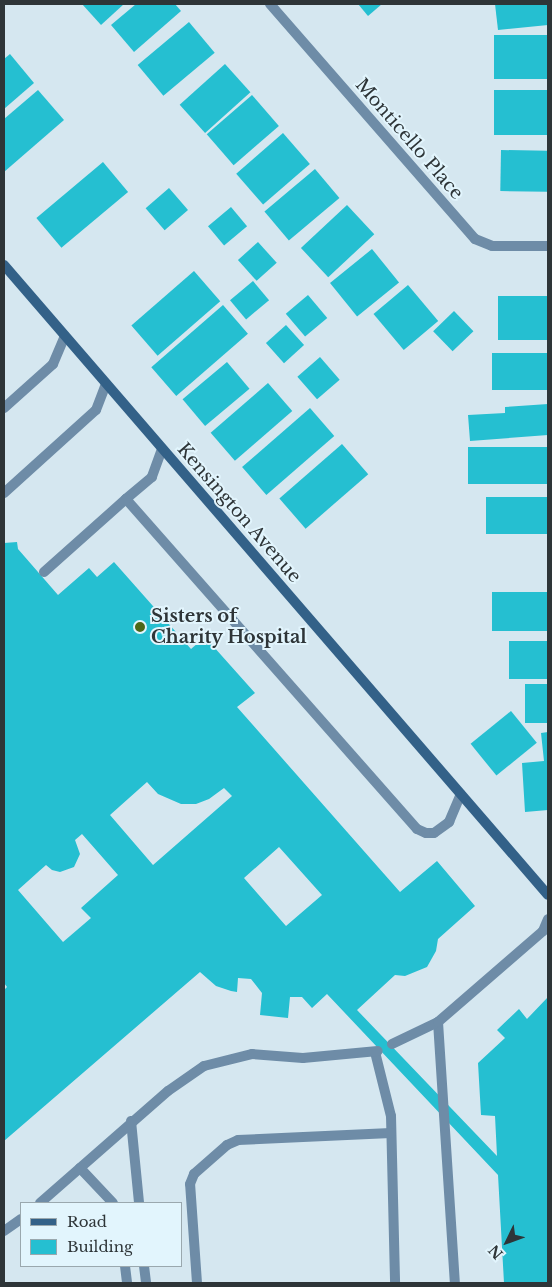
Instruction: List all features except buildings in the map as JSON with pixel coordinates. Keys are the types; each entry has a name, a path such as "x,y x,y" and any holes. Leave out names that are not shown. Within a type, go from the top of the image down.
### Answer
{"street":[{"name":"Monticello Place","path":"270,4 475,239 492,246 548,246"},
{"name":"Kensington Avenue","path":"4,266 548,895"},
{"path":"4,408 53,364 65,336"},
{"path":"4,493 96,410 106,384"},
{"path":"44,572 152,476 162,449"},
{"path":"126,499 417,829 426,833 434,833 449,822 461,794"},
{"path":"392,1044 438,1022 543,931 548,919"},
{"path":"438,1022 454,1283"},
{"path":"41,1202 131,1121 168,1091 204,1066 252,1054 303,1058 377,1052 391,1116 395,1283"},
{"path":"131,1121 139,1202"},
{"path":"197,1283 190,1184 194,1174 227,1146 238,1140 392,1133"},
{"path":"80,1168 112,1202"},
{"path":"4,1231 20,1220"},
{"path":"125,1267 127,1283"},
{"path":"144,1267 146,1283"}],"place":[{"name":"Sisters of Charity Hospital","path":"140,627"}]}
